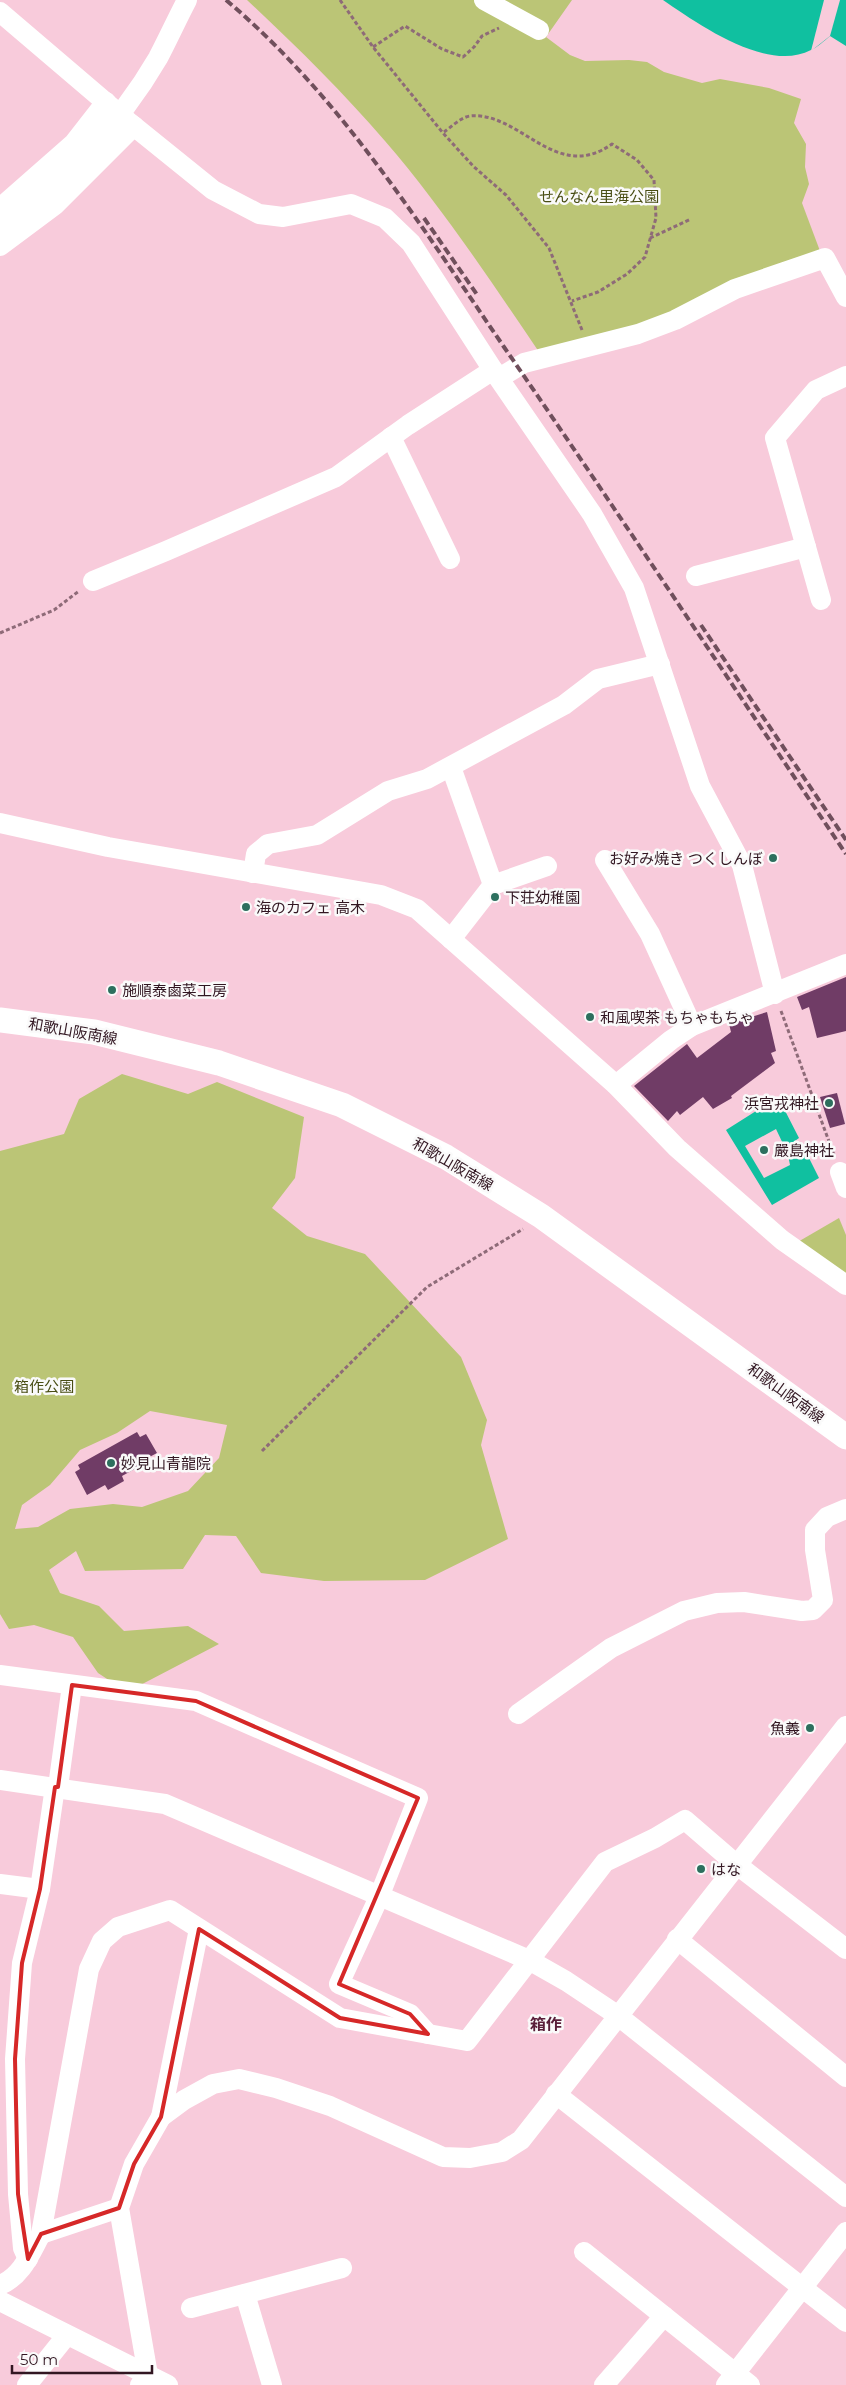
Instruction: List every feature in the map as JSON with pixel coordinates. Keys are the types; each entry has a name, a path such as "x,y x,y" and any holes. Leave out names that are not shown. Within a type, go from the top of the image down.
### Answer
{"main road":[{"name":"和歌山阪南線","path":"0,1020 94,1032 219,1063 342,1105 446,1157 541,1216 846,1436"}],"street":[{"path":"0,227 25,210 74,166 114,122 158,58 187,0"},
{"path":"484,0 539,30"},
{"path":"0,12 110,106 214,190 258,214 283,217 351,204 385,218 411,243 496,374 592,514 629,580 660,664 700,786 742,865 775,994"},
{"path":"0,208 74,143 110,106"},
{"path":"0,246 55,205 132,124"},
{"path":"92,581 336,477 391,437 496,374 524,364 638,334 674,320 735,289 825,258 846,297"},
{"path":"821,600 775,438 816,390 846,376"},
{"path":"391,437 450,559"},
{"path":"696,576 806,548"},
{"path":"252,873 256,854 268,844 317,835 388,791 427,779 564,705 598,679 660,664"},
{"path":"451,767 493,885"},
{"path":"0,823 108,847 381,895 417,909 616,1085 677,1148 775,1234 846,1285"},
{"path":"605,860 650,934 692,1026"},
{"path":"451,939 493,885 547,866"},
{"path":"616,1085 670,1040 692,1026 846,964"},
{"path":"518,1714 611,1648 684,1611 717,1603 744,1602 802,1611 813,1610 823,1600 815,1550 815,1530 827,1517 846,1509"},
{"path":"0,1675 196,1701 418,1798 379,1897 339,1984 410,2014 428,2034"},
{"path":"28,2260 23,2248 18,2194 15,2059 22,1963 40,1889 72,1685"},
{"path":"161,2118 184,2100 213,2084 239,2079 276,2088 330,2106 443,2157 470,2158 502,2152 521,2140 617,2015 846,1726"},
{"path":"0,1780 165,1804 528,1960 566,1981 617,2015 846,2197"},
{"path":"0,2285 16,2276 28,2260 41,2234 89,1969 102,1941 118,1927 170,1910 340,2018 467,2041 605,1862 655,1838 685,1820 736,1864 846,1949"},
{"path":"0,1884 40,1889"},
{"path":"144,2380 119,2208 134,2164 161,2118 199,1928"},
{"path":"677,1939 846,2077"},
{"path":"556,2094 846,2322"},
{"path":"41,2234 119,2208"},
{"path":"584,2252 664,2316 737,2381 801,2288 846,2232"},
{"path":"191,2308 342,2268"},
{"path":"245,2294 272,2385"},
{"path":"0,2300 67,2335 144,2380 168,2385"},
{"path":"604,2385 664,2316"},
{"path":"27,2385 67,2335"}],"path":[{"path":"340,0 373,47 443,133 473,166 506,195 549,248 572,301 588,347"},
{"path":"373,47 405,26 442,49 463,57 482,36 494,32 514,18"},
{"path":"443,133 468,116 492,118 541,146 567,156 599,154 612,144 636,160 654,180 656,218 649,238 646,258 627,274 598,292 572,301"},
{"path":"649,238 691,219"},
{"path":"0,633 54,610 92,581"},
{"path":"775,994 843,1180"},
{"path":"262,1451 427,1287 518,1231"}],"highlighted area":[{"path":"72,1685 196,1701 418,1798 339,1984 410,2014 428,2034 340,2018 199,1929 161,2117 134,2164 119,2208 41,2234 28,2259 18,2194 15,2059 22,1963 40,1889 55,1787 58,1787"}],"green space":[{"name":"せんなん里海公園","path":"247,0 572,0 546,37 570,55 585,61 629,60 647,62 664,72 702,83 720,79 769,88 801,99 794,123 806,144 805,167 809,184 802,203 820,251 654,320 539,352 465,244 406,166 369,122 335,86"},
{"name":"箱作公園","path":"122,1074 188,1094 217,1082 304,1117 295,1178 272,1208 307,1236 365,1254 461,1357 487,1420 481,1445 508,1539 425,1580 324,1581 261,1573 236,1536 205,1535 183,1569 85,1571 76,1551 49,1570 60,1593 99,1606 124,1631 188,1626 219,1644 127,1692 98,1673 73,1637 34,1625 9,1629 0,1614 0,1151 64,1134 79,1099","holes":["150,1411 227,1425 219,1458 188,1491 142,1507 113,1504 70,1509 38,1527 15,1529 22,1505 50,1485 80,1450 117,1433"]},
{"path":"839,1218 846,1235 846,1277 796,1243"}],"shaded area":[{"path":"663,0 846,0 846,46 830,36 814,49 793,55 774,55 754,51 714,32"},
{"path":"778,1097 799,1138 785,1148 776,1129 745,1146 764,1178 790,1165 788,1155 803,1146 819,1178 772,1205 726,1130"}],"pier":[{"path":"824,0 840,0 830,36 811,51"}],"building":[{"path":"846,977 846,1031 817,1038 809,1007 802,1010 797,997"},
{"path":"767,1012 776,1051 771,1053 775,1063 731,1096 732,1098 713,1109 703,1097 680,1115 677,1111 668,1121 634,1086 687,1044 697,1058 731,1032 729,1024"},
{"path":"837,1093 845,1124 830,1128 820,1097"},
{"name":"妙見山青龍院","path":"137,1432 140,1437 146,1434 157,1453 140,1462 142,1465 122,1476 124,1481 108,1490 105,1485 87,1495 75,1472 80,1469 78,1465"}],"railway":[{"path":"226,0 306,78 377,164 410,209 846,854"},
{"path":"424,218 478,296"},
{"path":"701,625 846,840"}],"place":[{"name":"お好み焼き つくしんぼ","path":"773,858"},
{"name":"下荘幼稚園","path":"495,897"},
{"name":"海のカフェ 高木","path":"246,907"},
{"name":"施順泰鹵菜工房","path":"112,990"},
{"name":"和風喫茶 もちゃもちゃ","path":"590,1017"},
{"name":"浜宮戎神社","path":"829,1103"},
{"name":"嚴島神社","path":"764,1150"},
{"name":"妙見山青龍院","path":"111,1463"},
{"name":"魚義","path":"810,1728"},
{"name":"はな","path":"701,1869"}],"district":[{"name":"箱作","path":"546,2024"}]}
